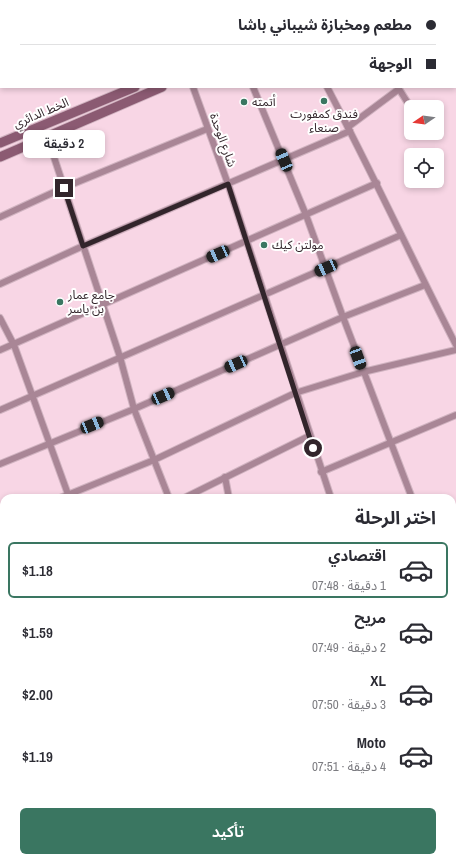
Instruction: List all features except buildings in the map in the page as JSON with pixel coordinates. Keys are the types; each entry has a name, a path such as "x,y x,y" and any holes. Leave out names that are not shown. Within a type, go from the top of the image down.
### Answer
{"main road":[{"name":"الخط الدائري","path":"0,143 133,88"},
{"name":"الخط الدائري","path":"0,157 160,88"}],"street":[{"name":"شارع الوحدة","path":"192,88 228,184 329,494"},
{"path":"255,88 306,215 363,372 410,494"},
{"path":"328,88 377,183 425,285 456,345"},
{"path":"0,284 83,246 284,160 349,129 399,89 406,100"},
{"path":"0,217 64,188 207,128"},
{"path":"47,136 120,357 134,409 167,494"},
{"path":"0,350 377,183"},
{"path":"0,410 402,235"},
{"path":"0,464 50,442 134,409 343,317 425,285"},
{"path":"0,318 14,345 50,442 67,494"},
{"path":"73,494 154,460 295,393 363,372 456,350"},
{"path":"321,472 456,415"},
{"path":"192,494 309,436"},
{"path":"225,477 228,494"}],"place":[{"name":"فندق كمفورت صنعاء","path":"324,101"},
{"name":"أتمته","path":"244,102"},
{"name":"مولتن كيك","path":"264,245"},
{"name":"جامع عمار بن ياسر","path":"60,302"}],"route":[{"path":"64,188 83,246 228,184 313,448"}]}
